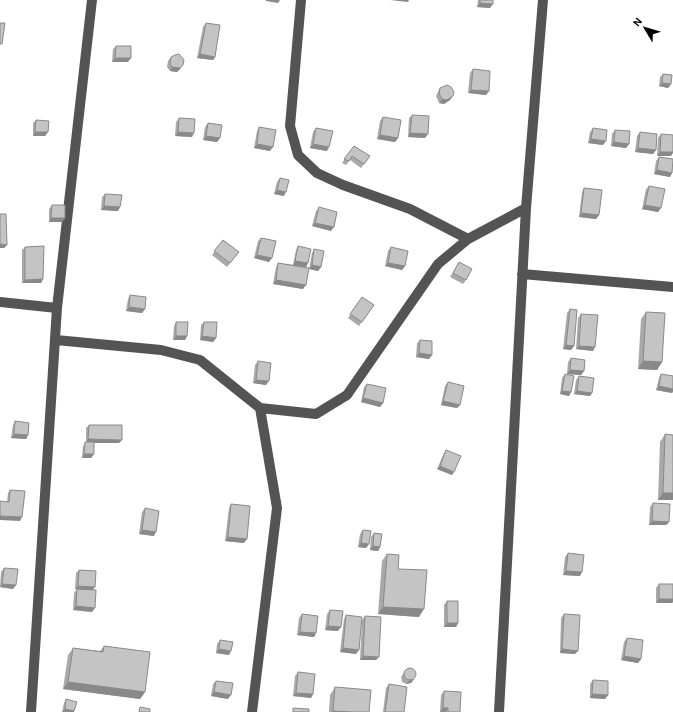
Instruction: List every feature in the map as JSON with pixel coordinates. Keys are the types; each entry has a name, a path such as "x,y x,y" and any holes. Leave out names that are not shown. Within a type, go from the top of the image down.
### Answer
{"street":[{"path":"31,712 58,308 92,0"},
{"path":"301,0 290,126 298,155 317,173 342,185 410,209 468,239"},
{"path":"499,712 526,208 543,0"},
{"path":"56,340 161,350 200,360 260,408 316,414 347,395 438,264 468,239 526,208"},
{"path":"522,274 673,287"},
{"path":"0,302 58,308"},
{"path":"252,712 277,508 260,408"}],"building":[{"path":"480,0 493,0 493,4 480,3"},
{"path":"0,23 5,23 2,44 0,44"},
{"path":"206,23 220,25 215,57 200,54"},
{"path":"116,46 131,46 131,58 115,58"},
{"path":"179,54 184,60 183,65 180,68 172,67 170,64 171,57"},
{"path":"473,69 490,71 489,91 471,90"},
{"path":"663,74 672,75 671,84 662,83"},
{"path":"447,85 451,87 454,92 453,96 447,100 442,99 439,93 440,88"},
{"path":"412,115 429,116 428,134 410,133"},
{"path":"383,117 401,120 398,138 380,135"},
{"path":"179,118 195,119 194,133 178,132"},
{"path":"36,120 49,121 48,132 35,132"},
{"path":"208,123 222,125 220,138 206,136"},
{"path":"259,127 276,130 273,147 257,144"},
{"path":"316,128 333,131 329,147 313,144"},
{"path":"593,128 607,130 606,141 591,139"},
{"path":"615,130 630,131 629,144 614,142"},
{"path":"640,132 657,134 656,150 638,148"},
{"path":"661,134 673,135 673,152 660,152"},
{"path":"354,146 370,156 364,164 352,156 349,161 344,159"},
{"path":"659,157 673,159 672,173 657,170"},
{"path":"280,178 289,180 286,192 277,190"},
{"path":"649,186 665,189 661,208 645,205"},
{"path":"584,188 602,190 599,215 581,213"},
{"path":"105,194 122,195 120,207 104,206"},
{"path":"52,205 65,205 65,218 51,218"},
{"path":"319,207 337,212 334,227 315,223"},
{"path":"0,214 6,214 7,245 0,244"},
{"path":"261,238 276,241 272,258 257,255"},
{"path":"223,240 239,252 230,263 214,251"},
{"path":"44,246 43,279 25,280 25,247"},
{"path":"298,246 311,249 308,263 295,261"},
{"path":"391,247 408,251 405,266 388,263"},
{"path":"314,249 324,251 321,267 312,265"},
{"path":"459,262 472,269 466,280 453,273"},
{"path":"278,263 309,268 306,285 276,280"},
{"path":"130,295 146,297 145,309 129,307"},
{"path":"362,297 374,305 362,322 350,314"},
{"path":"570,309 577,310 574,346 566,345"},
{"path":"646,312 665,313 662,362 643,361"},
{"path":"581,314 598,315 595,347 579,346"},
{"path":"176,322 188,322 187,336 176,336"},
{"path":"204,322 217,322 216,338 202,336"},
{"path":"420,340 432,341 432,355 419,353"},
{"path":"571,358 585,360 584,371 570,370"},
{"path":"258,361 271,363 269,381 256,380"},
{"path":"565,374 574,376 571,392 562,391"},
{"path":"661,374 673,376 673,389 659,386"},
{"path":"579,376 594,378 592,393 577,391"},
{"path":"448,382 464,386 460,405 443,401"},
{"path":"367,384 386,388 383,403 363,398"},
{"path":"15,421 29,423 28,435 14,434"},
{"path":"89,425 122,425 122,440 88,439"},
{"path":"665,434 673,435 673,493 663,493"},
{"path":"85,442 94,442 94,454 84,454"},
{"path":"446,450 461,456 454,472 440,466"},
{"path":"10,490 25,491 22,517 0,516 0,501 9,502"},
{"path":"653,503 670,504 669,522 652,521"},
{"path":"231,504 250,506 247,539 228,537"},
{"path":"145,508 159,511 156,532 142,530"},
{"path":"363,530 371,531 369,544 361,543"},
{"path":"374,533 382,534 380,547 373,546"},
{"path":"568,553 584,555 582,572 566,571"},
{"path":"387,554 399,555 398,569 427,570 424,609 383,607"},
{"path":"4,568 18,569 16,585 2,584"},
{"path":"79,570 96,571 95,587 78,586"},
{"path":"659,584 673,584 673,599 659,599"},
{"path":"77,589 96,590 95,608 76,606"},
{"path":"447,601 458,601 458,623 447,623"},
{"path":"330,610 343,611 341,627 328,626"},
{"path":"302,614 318,616 316,633 300,632"},
{"path":"564,614 580,615 578,651 562,649"},
{"path":"346,615 362,617 359,650 343,648"},
{"path":"365,616 381,617 379,657 363,656"},
{"path":"627,638 643,640 641,659 624,656"},
{"path":"220,640 233,642 231,651 219,649"},
{"path":"104,646 150,652 145,692 68,682 73,648 103,652"},
{"path":"408,668 412,668 416,674 412,680 408,680 404,676 404,672"},
{"path":"298,672 315,674 313,694 296,693"},
{"path":"593,680 608,681 608,695 592,694"},
{"path":"216,681 233,683 231,695 214,692"},
{"path":"389,684 407,687 404,712 385,712"},
{"path":"335,687 371,690 369,712 333,711"},
{"path":"444,691 461,692 460,712 448,712 448,708 443,708"},
{"path":"66,699 77,702 74,711 65,709"},
{"path":"140,707 150,709 150,712 139,712"},
{"path":"293,708 309,709 309,712 293,712"}]}
